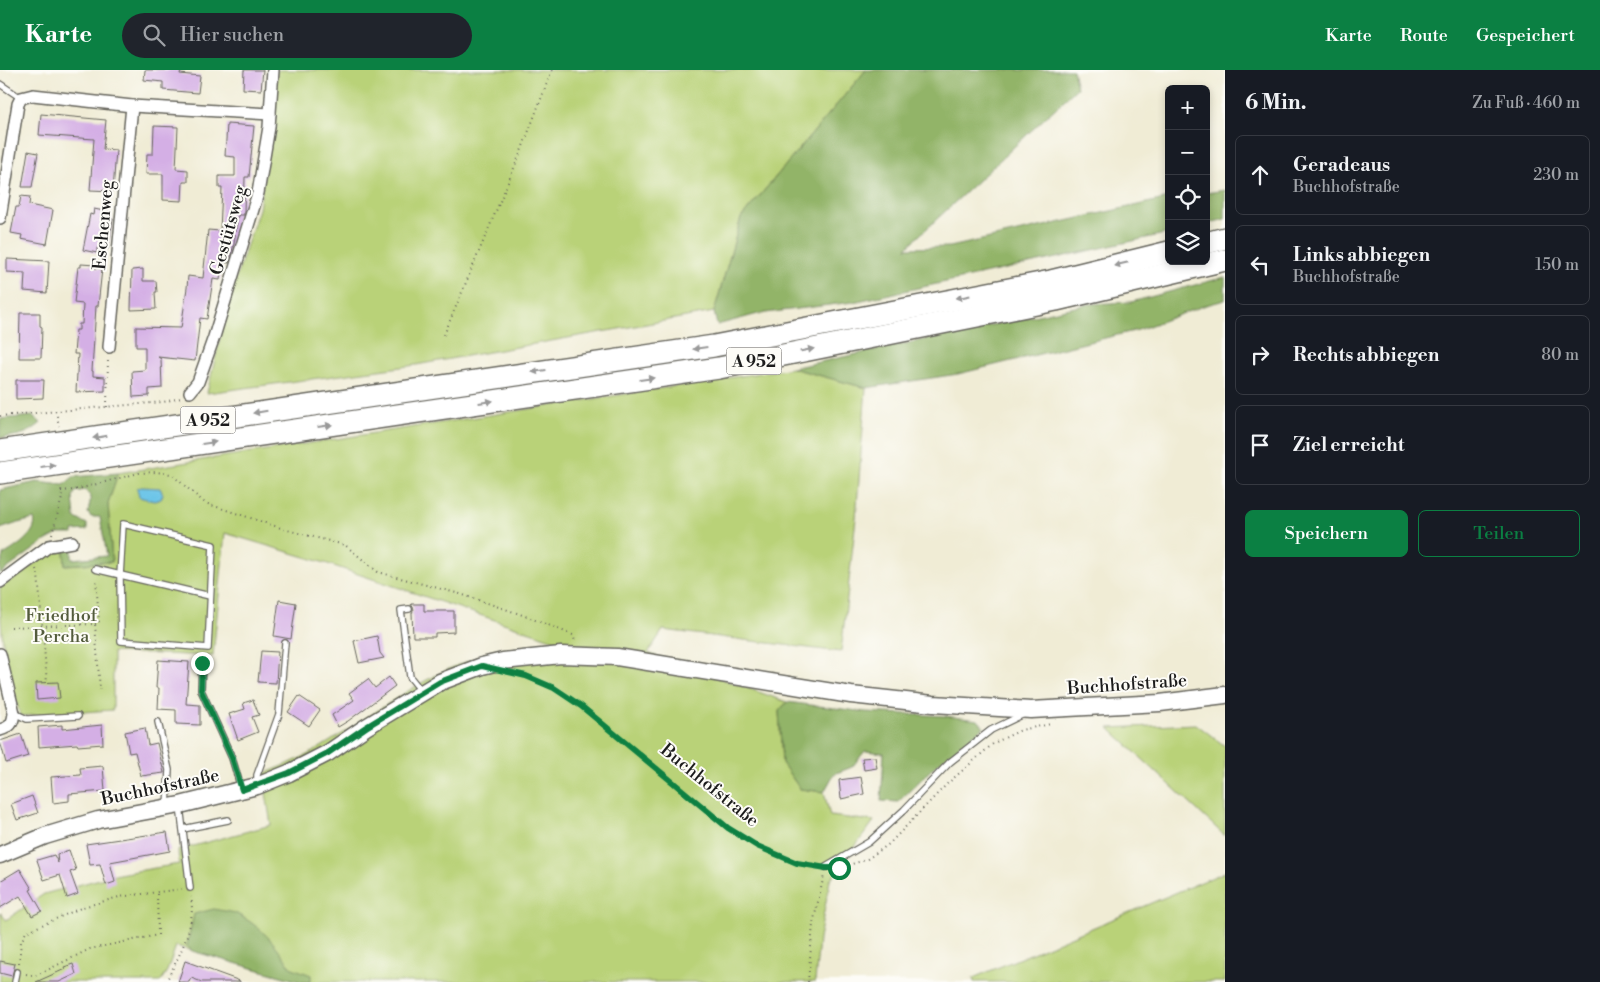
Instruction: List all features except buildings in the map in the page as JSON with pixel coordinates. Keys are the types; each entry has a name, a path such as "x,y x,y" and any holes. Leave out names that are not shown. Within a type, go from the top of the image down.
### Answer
{"highway":[{"path":"1210,242 1225,238"},
{"name":"A 952","path":"0,451 714,346 1051,281 1165,253"},
{"name":"A 952","path":"0,473 719,368 1056,300 1225,260"}],"main road":[{"name":"Buchhofstraße","path":"0,855 45,836 98,820 173,806 249,788 289,773 328,753 366,727 440,682 482,666 541,656 617,657 851,695 934,704 1031,710 1160,703 1225,696"}],"street":[{"name":"Gestütsweg","path":"190,392 198,382 214,337 258,193 270,114 273,70"},
{"path":"0,218 18,104 21,98 33,95 132,106 270,114"},
{"name":"Eschenweg","path":"109,347 132,106"},
{"path":"0,582 50,546 72,542"},
{"path":"0,654 14,713 13,722 9,727 0,730"}],"lane":[{"path":"0,84 21,98"},
{"path":"123,524 213,545 208,648 121,642 120,576 123,524"},
{"path":"95,569 210,596"},
{"path":"409,609 401,610 410,677 423,692"},
{"path":"249,788 257,774 278,714 285,643"},
{"path":"202,663 201,690 232,758 249,788"},
{"name":"Buchhofstraße","path":"826,868 870,842 950,762 991,730 1031,710"},
{"path":"14,713 27,719 78,716"},
{"path":"158,722 169,770 173,806 183,829 190,888"},
{"path":"183,829 228,820"},
{"path":"16,982 18,972"}],"path":[{"path":"444,335 522,149 552,70"},
{"path":"107,407 109,347"},
{"path":"0,416 163,402 179,399 190,392"},
{"path":"56,411 60,429"},
{"path":"50,546 62,498 61,490 74,490 139,473 156,472 171,474 205,503 287,530 345,545 378,572 468,597 520,614 573,635 576,644 576,656"},
{"path":"30,559 34,563 38,574 47,682"},
{"path":"11,626 99,623 95,569"},
{"path":"95,624 100,690"},
{"name":"Buchhofstraße","path":"512,672 554,688 581,706 728,828 757,846 797,863 826,868"},
{"path":"808,982 813,924 826,868 839,868 866,860 889,844 947,784 994,743 1021,730 1056,724"},
{"path":"157,892 158,935 90,949 35,976 18,972 21,942 26,932 83,907 119,897 157,892 190,888 193,909 186,940 166,982"}],"green space":[{"path":"277,70 866,70 741,218 714,312 416,365 207,393 230,296 259,209 271,130"},
{"path":"866,70 1073,70 1077,88 906,248 950,247 1165,199 1165,234 853,302 758,314 717,325 714,312 741,218"},
{"path":"1225,190 1225,219 1210,223 1210,220 1210,192"},
{"path":"1225,277 1225,300 1138,330 958,374 866,388 792,368 1089,304 1131,302"},
{"name":"Friedhof Percha","path":"792,368 866,388 856,518 841,652 663,630 648,653 787,702 779,711 782,763 800,789 824,792 830,816 874,821 830,880 819,939 815,982 302,982 176,946 167,971 160,982 0,982 1,913 6,920 44,894 119,874 179,864 178,850 271,825 263,774 313,752 409,690 460,664 501,652 569,645 325,563 225,533 213,656 113,652 113,710 21,716 11,685 4,653 0,588 52,551 64,551 65,565 112,562 108,504 118,473"},
{"path":"33,416 41,423 36,427 22,434 0,438 0,419"},
{"path":"118,473 108,504 112,562 65,565 64,551 66,548 72,548 72,559 107,556 100,517 91,517 88,513 91,497 85,490 75,492 73,497 75,518 87,524 87,530 73,531 73,534 58,534 45,541 0,574 0,564 2,563 3,555 24,540 33,530 35,524 34,519 0,529 0,490 37,482 64,485 73,477"},
{"path":"787,702 866,712 945,716 978,720 984,727 935,766 898,802 881,801 884,753 865,751 852,767 834,774 824,792 800,789 782,763 779,711"},
{"path":"1196,724 1225,746 1225,836 1109,728"},
{"path":"1225,872 1225,982 974,982 973,978"},
{"path":"214,909 235,913 261,930 274,944 290,967 311,975 311,982 302,982 192,951 187,946 194,914"}],"water":[{"path":"137,488 160,488 163,494 161,499 154,501 139,497"}],"route":[{"path":"202,663 201,690 232,758 242,790 289,773 328,753 366,727 440,682 482,666 526,676 554,688 581,706 728,828 757,846 797,863 826,868 839,868"}]}
